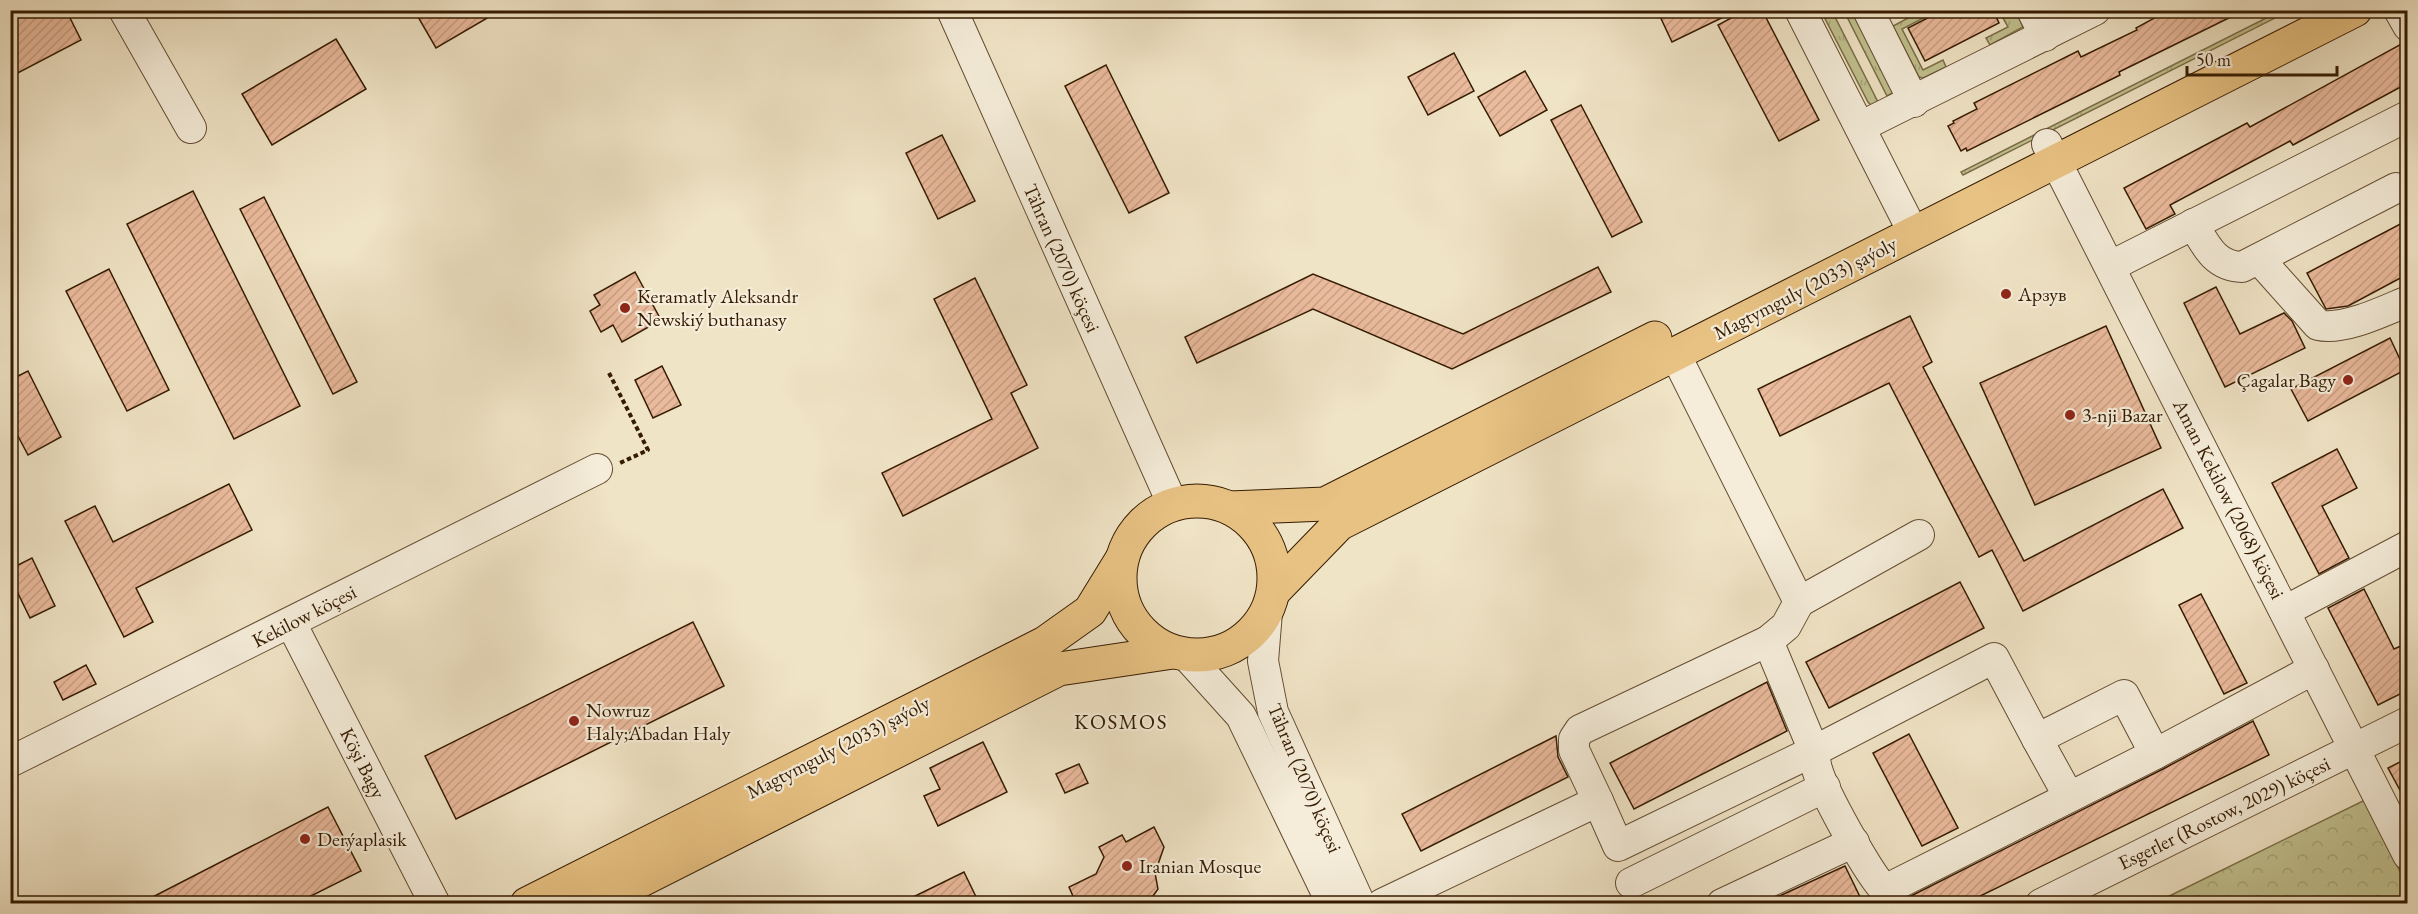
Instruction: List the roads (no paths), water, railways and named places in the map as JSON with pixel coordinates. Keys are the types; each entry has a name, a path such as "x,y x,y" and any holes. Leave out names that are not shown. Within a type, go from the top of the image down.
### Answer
{"main road":[{"name":"Magtymguly (2033) şaýoly","path":"2053,153 2312,10"},
{"name":"Magtymguly (2033) şaýoly","path":"1230,508 1325,504 2355,10"},
{"name":"Magtymguly (2033) şaýoly","path":"1270,602 1339,524 1675,354 1909,224"},
{"path":"1201,501 1230,508 1248,520 1262,536 1273,562 1270,602 1250,635 1227,650 1200,656 1179,653 1147,638 1129,615 1120,588 1122,560 1136,532 1146,521 1173,505 1201,501"},
{"name":"Magtymguly (2033) şaýoly","path":"527,903 1045,644 1090,611 1122,560"},
{"name":"Magtymguly (2033) şaýoly","path":"594,903 1059,669 1179,653"}],"street":[{"path":"124,10 191,128"},
{"name":"Tähran (2070) köçesi","path":"952,10 1173,505"},
{"path":"1800,10 1909,224"},
{"path":"1860,127 1914,102 2039,23 2095,10"},
{"path":"2399,10 2408,26"},
{"path":"1876,13 1914,102"},
{"path":"2111,266 2408,116"},
{"name":"Aman Kekilow (2068) köçesi","path":"2053,153 2408,855"},
{"path":"2193,224 2212,255 2222,263 2242,267 2396,188"},
{"path":"2259,259 2318,325 2329,328 2369,317 2408,301"},
{"path":"1675,354 1799,602"},
{"name":"Kekilow köçesi","path":"10,762 609,466"},
{"path":"1919,535 1799,602 1786,626 1768,641 1580,730 1574,740 1574,750 1618,846 1814,751 1994,658 2069,797"},
{"path":"2285,611 2408,546"},
{"name":"Tähran (2070) köçesi","path":"1270,602 1263,661 1273,712 1360,903"},
{"name":"Köşi Bagy","path":"291,623 435,903"},
{"path":"1768,641 1814,751 1817,770 1825,787 1882,888 1888,890 2155,754 2314,669"},
{"name":"Tähran (2070) köçesi","path":"1179,653 1241,716 1332,903"},
{"path":"2037,739 2124,694 2155,754"},
{"name":"Esgerler (Rostow, 2029) köçesi","path":"2041,903 2408,722"},
{"path":"1631,883 1825,787"},
{"path":"1382,903 1598,801"},
{"path":"1722,903 1854,842"}],"place":[{"name":"Арзув","path":"2006,294"},
{"name":"Keramatly Aleksandr Newskiý buthanasy","path":"625,308"},
{"name":"Çagalar Bagy","path":"2348,380"},
{"name":"3-nji Bazar","path":"2070,415"},
{"name":"Nowruz Haly;Abadan Haly","path":"574,721"},
{"name":"Derýaplasik","path":"305,839"},
{"name":"Iranian Mosque","path":"1127,866"}],"district":[{"name":"KOSMOS","path":"1121,722"}]}
